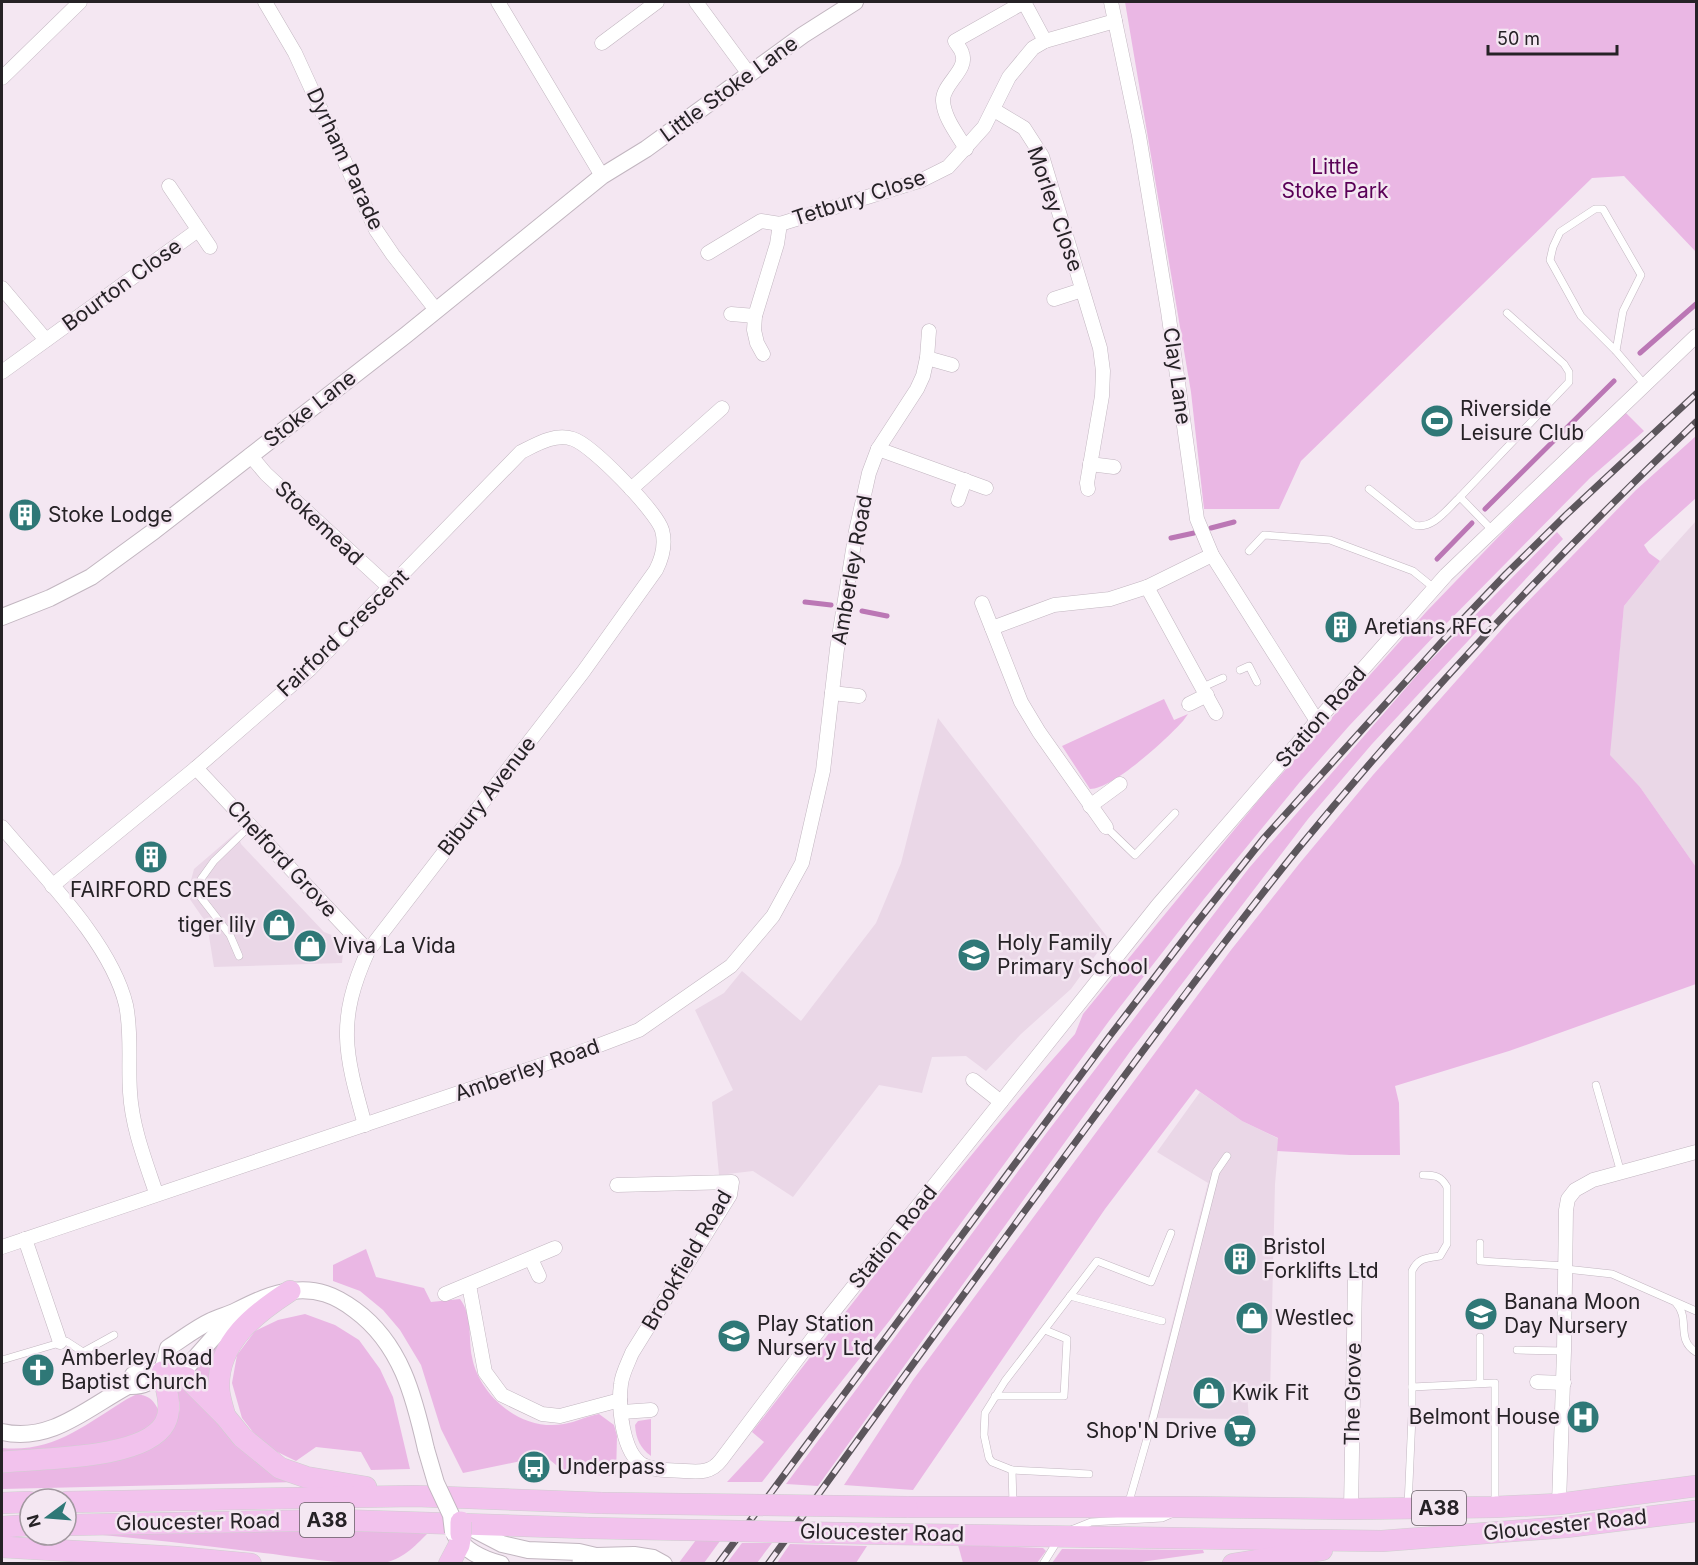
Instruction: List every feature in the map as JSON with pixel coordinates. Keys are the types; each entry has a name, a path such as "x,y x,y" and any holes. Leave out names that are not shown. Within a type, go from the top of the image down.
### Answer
{"main road":[{"path":"225,1416 219,1389 220,1377 221,1366 231,1344 243,1327 270,1304 290,1291"},
{"path":"2,1462 110,1452 131,1447 153,1436 165,1423 168,1411 162,1372 187,1378 225,1416 242,1437 280,1468 306,1477 415,1496"},
{"name":"Gloucester Road","path":"78,1502 415,1496 602,1503 907,1507 1408,1509 1559,1503 1696,1486"},
{"path":"2,1503 18,1502"},
{"name":"Gloucester Road","path":"78,1525 336,1520 887,1534 1056,1544 1382,1541 1566,1527 1696,1511"},
{"path":"2,1527 18,1526"},
{"path":"449,1563 454,1558 460,1529"},
{"path":"1233,1563 1382,1541"},
{"path":"2,1547 186,1557 251,1563"}],"street":[{"path":"2,78 80,2"},
{"name":"Dyrham Parade","path":"265,2 295,53 376,230 436,310"},
{"path":"498,2 602,176"},
{"path":"602,43 657,2"},
{"path":"696,2 749,74"},
{"name":"Little Stoke Lane","path":"602,176 646,148 803,35 855,2"},
{"path":"966,149 948,118 943,100 947,87 963,60 963,55 955,41 1024,2 1046,41"},
{"name":"Clay Lane","path":"1111,2 1139,136 1168,311 1197,519 1212,555 1317,720"},
{"name":"Tetbury Close","path":"708,253 761,221 780,224 922,180 948,167 984,127 1009,77 1033,48 1046,41 1115,21"},
{"name":"Morley Close","path":"994,110 1024,128 1042,156 1100,348 1103,371 1102,396 1088,489"},
{"name":"Stoke Lane","path":"2,617 50,598 90,577 436,310 602,176"},
{"name":"Bourton Close","path":"169,186 210,248"},
{"name":"Tetbury Close","path":"764,354 755,336 755,316 777,243 780,224"},
{"name":"Bourton Close","path":"2,372 198,230"},
{"name":"Bourton Close","path":"2,288 46,340"},
{"name":"Morley Close","path":"1054,299 1082,290"},
{"path":"731,314 755,316"},
{"name":"Amberley Road","path":"2,1247 156,1193 578,1053 639,1030 731,966 773,916 802,863 823,771 856,531 869,473 878,449 917,389 927,358 929,331"},
{"name":"Station Road","path":"721,1460 822,1326 1158,905 1317,720 1434,588 1696,336"},
{"path":"927,358 952,364"},
{"path":"630,489 722,408"},
{"name":"Fairford Crescent","path":"52,886 196,768 310,669 521,452 541,441 571,438 583,443 596,453 630,489"},
{"path":"878,449 986,488"},
{"name":"Stokemead","path":"250,455 266,474 390,588"},
{"path":"1090,464 1114,467"},
{"path":"958,500 965,480"},
{"name":"Bibury Avenue","path":"365,1125 348,1058 346,1027 350,999 357,976 368,951 583,672 656,570 663,551 662,529 630,489"},
{"path":"992,628 1054,605 1110,599 1147,586 1212,555"},
{"path":"1147,586 1216,713"},
{"path":"982,603 1021,702 1039,732 1106,827"},
{"path":"1190,704 1205,691"},
{"path":"832,693 859,696"},
{"name":"Chelford Grove","path":"196,768 368,951"},
{"path":"1090,806 1120,784"},
{"path":"2,827 89,930 118,982 126,1005 130,1032 132,1116 156,1193"},
{"path":"973,1080 1001,1102"},
{"path":"1559,1503 1568,1199 1575,1190 1593,1180 1696,1152"},
{"name":"Brookfield Road","path":"617,1185 732,1182 730,1195 632,1353 621,1381 621,1406 627,1446 641,1464 652,1468 700,1472 714,1468 721,1460"},
{"path":"25,1239 60,1342"},
{"path":"446,1294 555,1248"},
{"path":"531,1259 539,1276"},
{"name":"The Grove","path":"1352,1509 1355,1279"},
{"path":"469,1285 485,1372 502,1395 542,1414 560,1416 621,1406 651,1410"},
{"path":"162,1372 168,1348 209,1322 254,1301 290,1291 321,1291 334,1296 371,1322 388,1342 411,1390 436,1483 460,1529 485,1559 501,1563"},
{"path":"2,1432 35,1434 58,1428 128,1386 146,1385 162,1372 188,1366 236,1311"},
{"path":"1537,1382 1564,1383"},
{"path":"460,1529 502,1544 528,1550 579,1552 596,1556"},
{"path":"578,1563 596,1556 615,1554 658,1561"}],"lane":[{"path":"1616,351 1623,311 1641,275 1603,209 1595,209 1560,232 1553,247 1551,260 1581,316 1616,351 1645,385"},
{"path":"1369,489 1414,525 1422,527 1431,524 1460,497 1569,381 1569,372 1564,364 1507,313"},
{"path":"1460,497 1493,531"},
{"path":"1249,551 1264,535 1330,540 1413,571 1434,588"},
{"path":"1240,670 1249,666 1257,682"},
{"path":"1205,691 1223,678"},
{"path":"1106,827 1135,855 1175,813"},
{"path":"239,956 230,935 199,895 201,879 214,861 250,825"},
{"path":"1596,1085 1621,1173"},
{"path":"1128,1507 1216,1172 1227,1156"},
{"path":"1408,1509 1412,1416 1412,1271 1415,1264 1422,1258 1440,1256 1447,1244 1447,1187 1444,1180 1437,1175 1423,1175"},
{"path":"1089,1474 1012,1470 992,1462 984,1435 985,1413 995,1396 1097,1260 1151,1282 1171,1233"},
{"path":"1480,1243 1480,1261 1566,1267 1612,1274 1696,1311"},
{"path":"1070,1296 1162,1321"},
{"path":"1674,1300 1683,1316 1687,1345 1696,1353"},
{"path":"995,1396 1064,1396 1067,1339 1046,1330"},
{"path":"2,1360 66,1341 83,1352 114,1335"},
{"path":"1480,1337 1480,1383"},
{"path":"1517,1350 1564,1351"},
{"path":"1412,1387 1495,1383 1495,1507"},
{"path":"1012,1470 1013,1507"},
{"path":"1043,1563 1056,1544 1074,1528 1091,1522 1162,1518 1180,1507"}],"shaded area":[{"path":"1696,521 1696,867 1640,787 1609,756 1624,606"},
{"name":"Holy Family Primary School","path":"938,718 1108,938 1071,989 1021,1034 986,1071 966,1056 932,1057 922,1093 879,1085 793,1197 753,1171 719,1175 712,1102 733,1090 695,1010 724,993 742,971 801,1021 876,923 901,863"},
{"path":"237,832 241,844 324,932 344,944 342,963 214,967 207,924 187,895 194,869"},
{"path":"1200,1092 1242,1121 1279,1139 1275,1184 1270,1394 1247,1393 1249,1419 1148,1418 1208,1183 1157,1152"}],"green space":[{"name":"Little Stoke Park","path":"1125,2 1696,2 1696,252 1624,176 1592,178 1301,461 1279,509 1204,509 1191,392"},
{"path":"1625,412 1644,431 1590,478 1439,631 1349,726 1299,783 1204,899 1109,1021 890,1320 762,1482 727,1482 764,1442 752,1432 910,1230 1075,1034 1083,1014 1262,796 1427,611 1556,477"},
{"path":"1696,436 1696,498 1644,545 1649,553 1660,561 1624,606 1610,755 1640,787 1696,867 1696,984 1509,1051 1395,1086 1399,1103 1400,1155 1277,1151 1278,1138 1242,1121 1196,1089 1105,1209 913,1490 844,1485 913,1380 1231,950 1299,864 1373,775 1510,620 1636,490"},
{"path":"1557,532 1563,539 1372,744 1308,819 1129,1053 818,1486 786,1484 1048,1131 1249,868 1425,666"},
{"path":"1164,699 1174,720 1188,714 1183,721 1126,772 1100,787 1090,789 1062,746"},
{"path":"366,1249 376,1277 424,1288 431,1302 460,1299 467,1312 472,1357 476,1371 483,1385 505,1408 518,1417 548,1425 564,1424 599,1414 614,1425 617,1436 616,1476 567,1474 545,1456 463,1473 441,1429 421,1365 400,1330 383,1310 360,1291 333,1281 333,1265"},
{"path":"305,1314 335,1325 359,1340 380,1369 393,1397 410,1469 371,1470 361,1452 316,1447 296,1461 263,1445 242,1418 232,1383 237,1355 255,1331 278,1320"},
{"path":"225,1338 213,1391 190,1371"},
{"path":"182,1382 299,1482 2,1489 2,1469 170,1431 180,1406 176,1389"},
{"path":"137,1394 151,1400 160,1413 156,1421 128,1441 2,1456 2,1448 37,1446 53,1442"},
{"path":"651,1419 651,1456 639,1443 635,1425 638,1421"},
{"path":"393,1530 427,1534 407,1552 389,1562 355,1563 82,1533 172,1531"},
{"path":"696,1540 720,1541 704,1563 678,1564"},
{"path":"742,1543 772,1543 757,1563 727,1563"},
{"path":"790,1544 867,1546 856,1563 777,1563"},
{"path":"958,1545 1043,1548 1046,1551 1037,1563 963,1563"},
{"path":"1062,1549 1203,1550 1204,1553 1134,1563 1052,1563"}],"waterway":[{"path":"1640,353 1696,304"},
{"path":"1485,509 1614,381"},
{"path":"1211,528 1234,522"},
{"path":"1437,559 1472,523"},
{"path":"1171,538 1194,533"},
{"path":"805,602 831,605"},
{"path":"862,611 887,616"}],"railway":[{"path":"718,1564 1109,1037 1264,838 1506,574 1696,394"},
{"path":"768,1564 1148,1044 1297,850 1392,738 1490,630 1696,422"}],"place":[{"name":"Riverside Leisure Club","path":"1437,421"},
{"name":"Stoke Lodge","path":"25,515"},
{"name":"Aretians RFC","path":"1341,627"},
{"name":"FAIRFORD CRES","path":"151,857"},
{"name":"tiger lily","path":"279,925"},
{"name":"Viva La Vida","path":"310,946"},
{"name":"Holy Family Primary School","path":"974,955"},
{"name":"Bristol Forklifts Ltd","path":"1240,1259"},
{"name":"Banana Moon Day Nursery","path":"1481,1314"},
{"name":"Westlec","path":"1252,1318"},
{"name":"Play Station Nursery Ltd","path":"734,1336"},
{"name":"Amberley Road Baptist Church","path":"38,1370"},
{"name":"Kwik Fit","path":"1209,1393"},
{"name":"Belmont House","path":"1583,1417"},
{"name":"Shop'N Drive","path":"1240,1431"},
{"name":"Underpass","path":"534,1467"}]}
